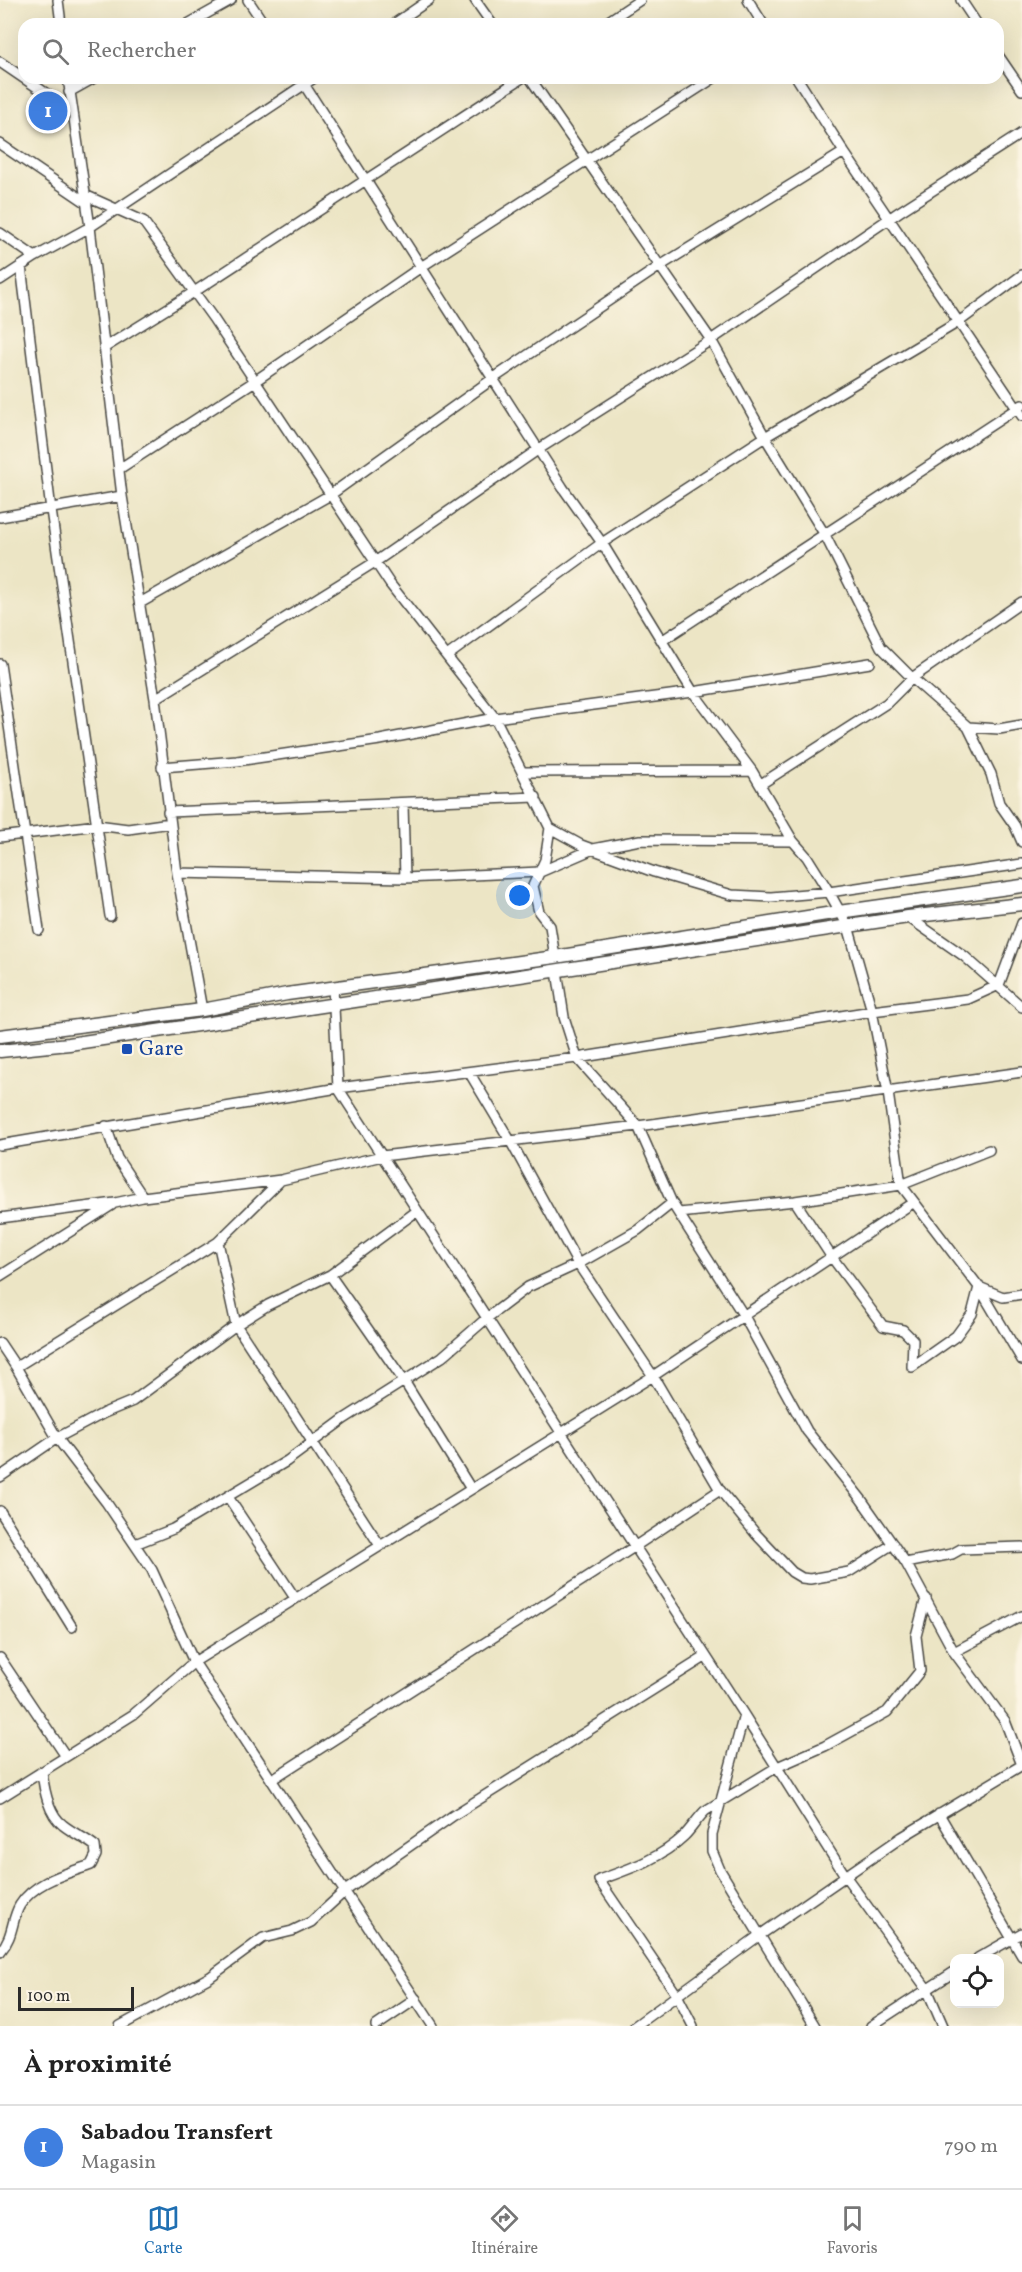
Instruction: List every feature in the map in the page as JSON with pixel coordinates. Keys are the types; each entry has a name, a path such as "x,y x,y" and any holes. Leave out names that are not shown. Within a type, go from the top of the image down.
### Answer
{"main road":[{"path":"0,1036 202,1010 333,987 555,957 839,912 1022,886"},
{"path":"0,1051 69,1044 908,917 1022,904"},
{"path":"202,1010 204,1024"}],"street":[{"path":"58,0 60,18"},
{"path":"199,18 231,0"},
{"path":"248,0 260,18"},
{"path":"403,18 429,0"},
{"path":"475,0 488,18"},
{"path":"612,18 640,0"},
{"path":"748,0 759,18"},
{"path":"961,0 973,18"},
{"path":"0,62 18,74"},
{"path":"1004,64 1022,90"},
{"path":"32,84 72,111"},
{"path":"68,84 90,227 122,496 155,699 177,873 202,1010"},
{"path":"69,92 83,84"},
{"path":"0,280 34,257 90,227 298,84"},
{"path":"304,84 563,488 602,543 693,692 752,771 793,841 807,857 829,892 848,926 872,1011 888,1092 901,1185 979,1287 1022,1360"},
{"path":"105,348 513,84"},
{"path":"534,84 711,340 765,437 825,535 881,647 912,678 968,727 991,774 999,803 1015,826 1022,842"},
{"path":"119,469 255,381 421,267 705,84"},
{"path":"663,640 1020,409 844,152 801,84"},
{"path":"155,699 375,562 540,449 711,340 890,218 1022,133"},
{"path":"0,144 86,199 117,209 143,221 255,381 390,584 495,718 550,828 545,860 533,886 538,912 550,926 555,957"},
{"path":"140,603 330,495 494,378 660,266 844,152"},
{"path":"0,232 34,257"},
{"path":"21,266 51,510 110,916"},
{"path":"447,656 602,543 765,437 960,321 1022,275"},
{"path":"0,517 122,496"},
{"path":"760,784 887,703 912,678 1022,602"},
{"path":"162,767 237,761 380,740 495,718 693,692 870,663"},
{"path":"0,664 39,930"},
{"path":"968,727 999,729 1022,725"},
{"path":"523,772 752,771"},
{"path":"168,812 271,806 403,804 536,797"},
{"path":"403,804 405,878"},
{"path":"0,837 97,825 128,830 170,823"},
{"path":"550,828 592,849 654,872 732,895 771,897 829,892 1022,864"},
{"path":"177,873 405,878 540,872 592,849 640,840 793,841"},
{"path":"908,917 964,956 1022,1007"},
{"path":"0,1145 338,1089 577,1058 872,1011 968,999 999,985 1022,923"},
{"path":"557,971 564,1017 577,1058 638,1126 672,1203 744,1316 807,1431 861,1499 906,1563 954,1652 1005,1721 1022,1765 939,1814 760,1935 635,2026"},
{"path":"333,987 338,1089 744,1715 846,1877 927,1989 943,2026"},
{"path":"469,1072 511,1142 578,1264 652,1376 720,1490 756,1534 792,1572 810,1580 849,1572 893,1544"},
{"path":"0,1218 281,1180 382,1156 638,1126 1022,1072"},
{"path":"106,1126 117,1158 142,1197"},
{"path":"679,1213 795,1201 901,1185 989,1150"},
{"path":"16,1367 218,1242 281,1180"},
{"path":"795,1201 831,1256 883,1326 903,1330 913,1340 912,1367 956,1336 972,1314 979,1287"},
{"path":"0,1798 65,1755 134,1714 194,1662 652,1376 914,1202"},
{"path":"0,1276 115,1203"},
{"path":"135,1544 173,1529 287,1461 344,1419 442,1357 486,1318 528,1287 578,1264 638,1230 672,1203"},
{"path":"0,1477 57,1438 104,1413 133,1401 236,1325 268,1305 330,1275 417,1210"},
{"path":"218,1242 236,1325 380,1544"},
{"path":"330,1275 404,1380 471,1489"},
{"path":"979,1287 1003,1297 1022,1294"},
{"path":"0,1343 57,1438 152,1570 194,1662 433,2026"},
{"path":"271,1780 720,1490"},
{"path":"228,1497 294,1598"},
{"path":"0,1511 72,1627"},
{"path":"906,1563 952,1554 961,1549 1022,1547"},
{"path":"693,2026 677,1995 599,1880 631,1869 656,1856 682,1838 705,1810 777,1767 825,1746 887,1712 920,1671 916,1636 926,1598"},
{"path":"954,1652 1022,1616"},
{"path":"0,1658 65,1755"},
{"path":"120,2026 210,1977 263,1938 292,1931 310,1922 345,1891 454,1815 705,1658"},
{"path":"744,1715 712,1834 712,1851 720,1870 815,2026"},
{"path":"0,1952 12,1933 19,1906 37,1886 92,1864 96,1855 95,1846 60,1824 44,1787 42,1772"},
{"path":"939,1814 1022,1956"},
{"path":"986,1954 1022,1933"},
{"path":"871,2026 950,1975"},
{"path":"376,2026 416,2000"}],"place":[{"name":"Sabadou Transfert","path":"48,111"},
{"name":"Gare","path":"127,1049"}]}
